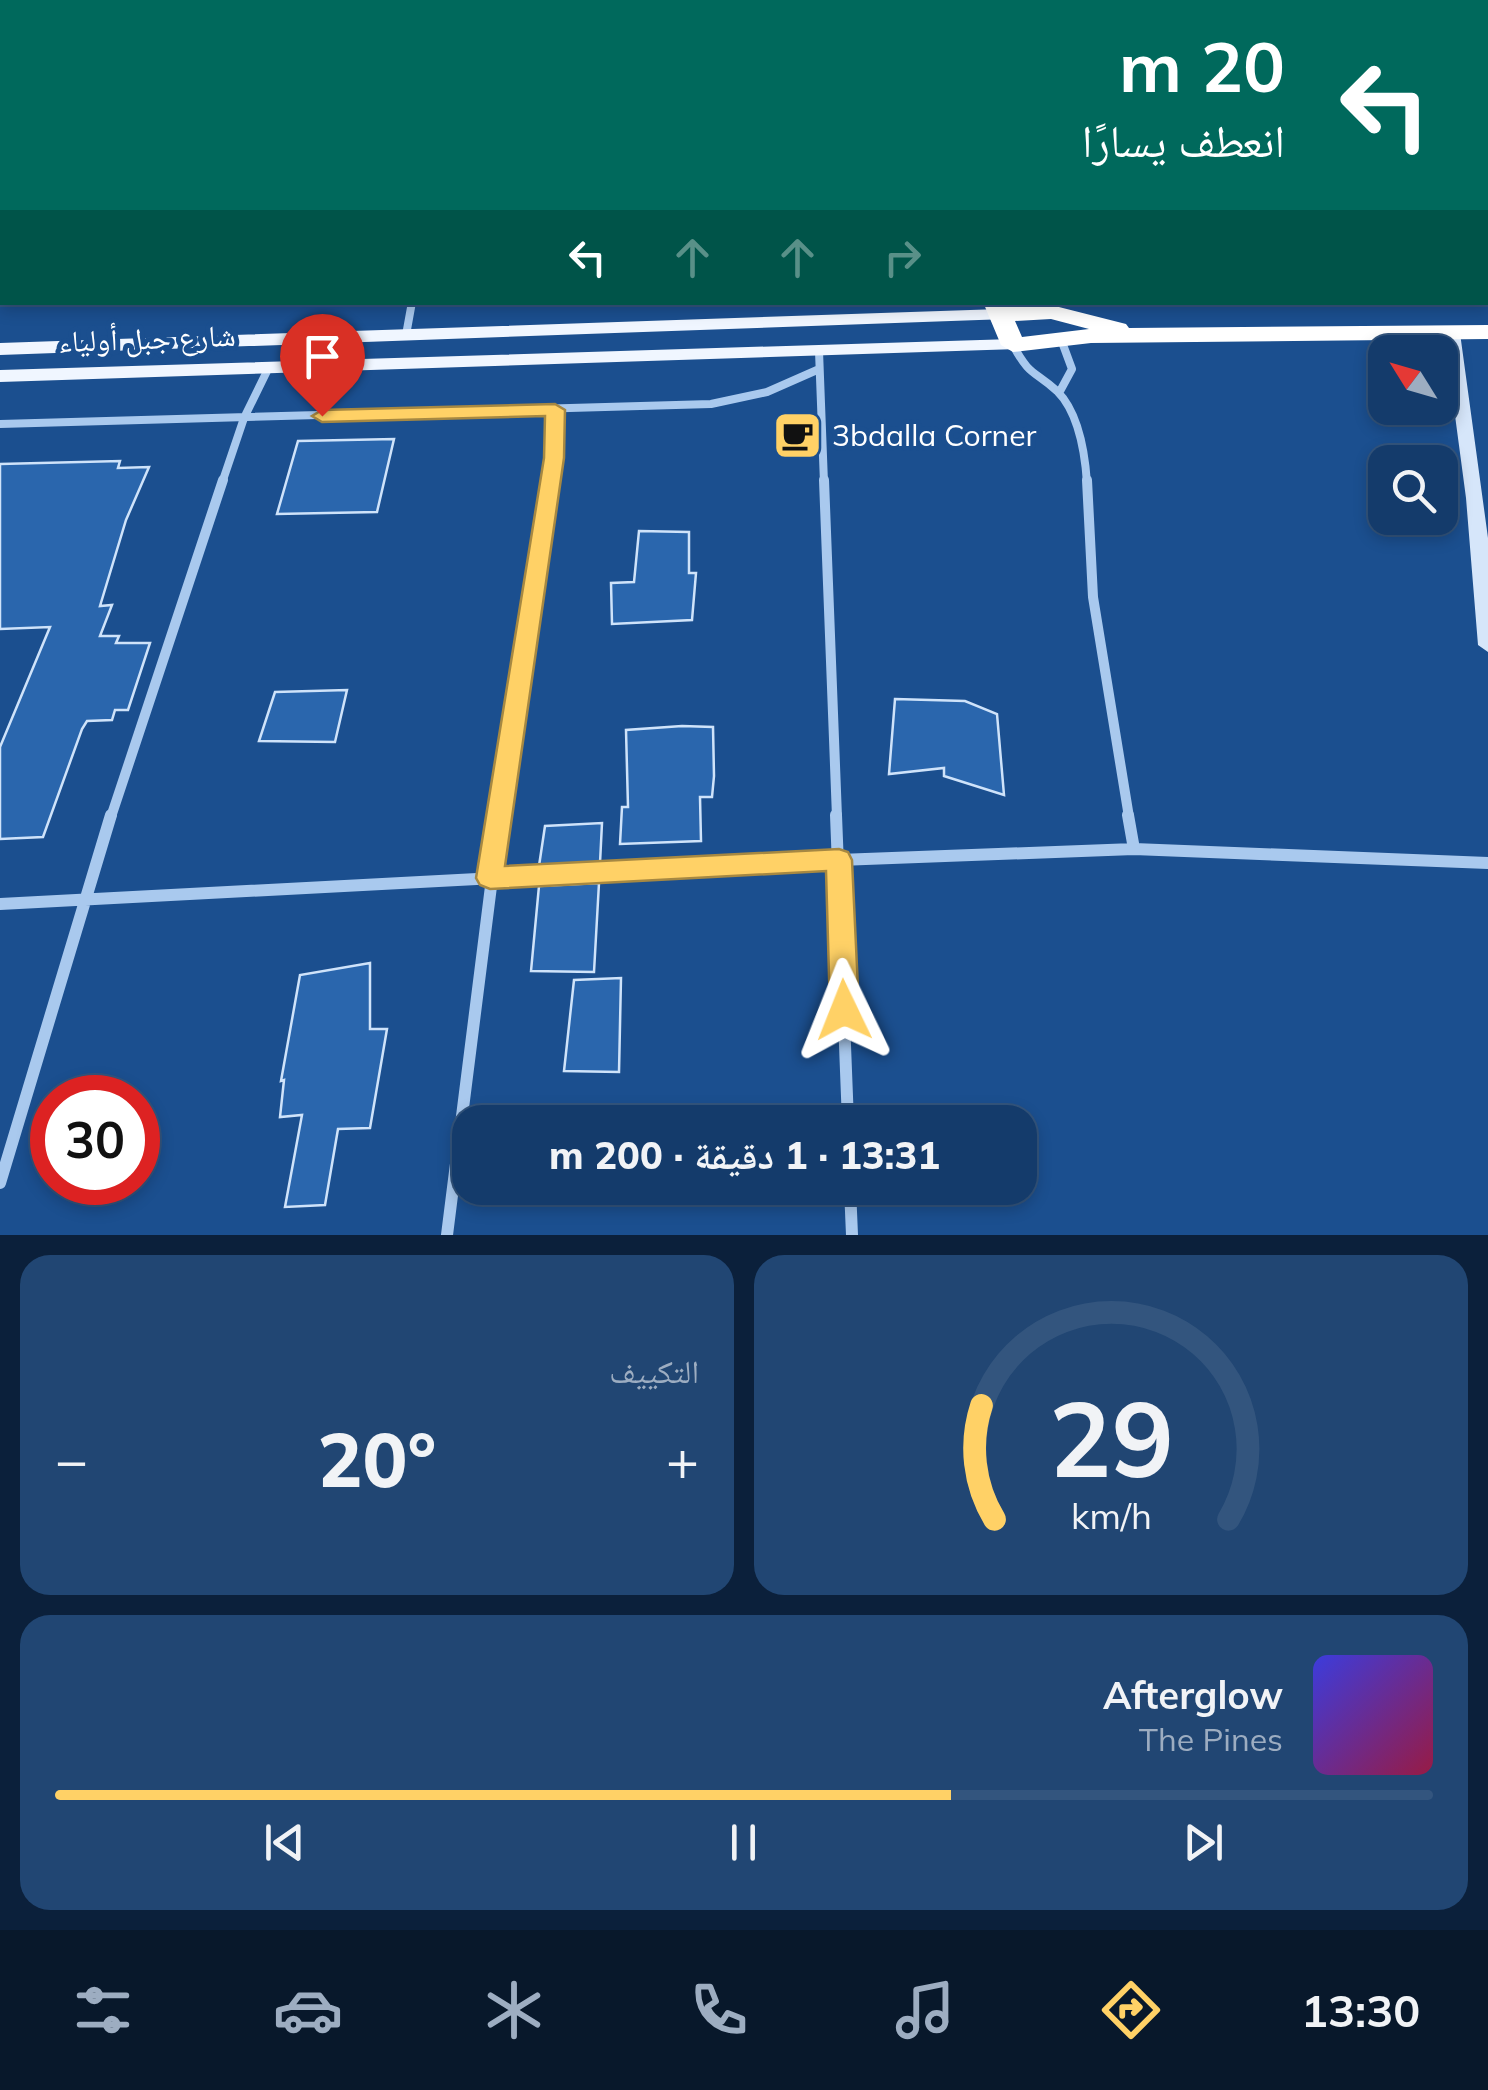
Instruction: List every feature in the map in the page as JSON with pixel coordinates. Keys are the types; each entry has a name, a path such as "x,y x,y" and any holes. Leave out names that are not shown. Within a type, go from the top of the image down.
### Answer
{"highway":[{"name":"شارع جبل أولياء","path":"998,309 1049,308 1134,335"},
{"path":"1049,308 1062,342"},
{"path":"998,309 1013,345"},
{"name":"شارع جبل أولياء","path":"1013,345 1090,336 1488,332"}],"main road":[{"name":"شارع جبل أولياء","path":"0,349 998,309"},
{"name":"شارع جبل أولياء","path":"0,376 268,367 818,360 1013,345"}],"street":[{"path":"406,335 411,305"},
{"path":"1452,333 1475,498 1488,645"},
{"path":"1059,393 1072,368 1062,342"},
{"path":"1013,345 1027,371 1059,393 1080,434 1093,597 1134,849"},
{"path":"0,424 711,404 767,392 818,360 847,1105"},
{"path":"0,1184 83,900 244,418 268,367"},
{"path":"447,1235 490,878 554,458 555,410"},
{"path":"0,904 839,860 1134,849 1488,863"},
{"path":"851,1205 852,1235"}],"building":[{"path":"394,439 377,512 277,514 298,441"},
{"path":"120,461 118,468 149,467 126,520 100,606 112,605 100,636 119,636 116,643 150,643 128,710 115,710 112,720 87,721 82,729 43,837 0,839 0,747 50,627 0,629 0,464"},
{"path":"639,531 689,532 689,573 696,573 692,620 612,624 611,583 634,582"},
{"path":"347,690 335,742 259,741 275,692"},
{"path":"895,699 965,701 997,714 1004,795 944,776 944,768 889,774"},
{"path":"713,727 712,797 700,797 701,841 620,844 622,807 628,807 626,730"},
{"path":"602,823 600,863 539,866 545,826"},
{"path":"599,883 594,972 531,971 539,886"},
{"path":"370,963 370,1029 387,1029 370,1128 338,1129 325,1205 285,1207 302,1115 280,1117 284,1080 281,1081 300,975"},
{"path":"621,978 619,1072 564,1071 574,980"}],"place":[{"name":"3bdalla Corner","path":"797,435"}],"route":[{"path":"322,416 555,410 554,458 490,878 839,860 844,1010"}]}
